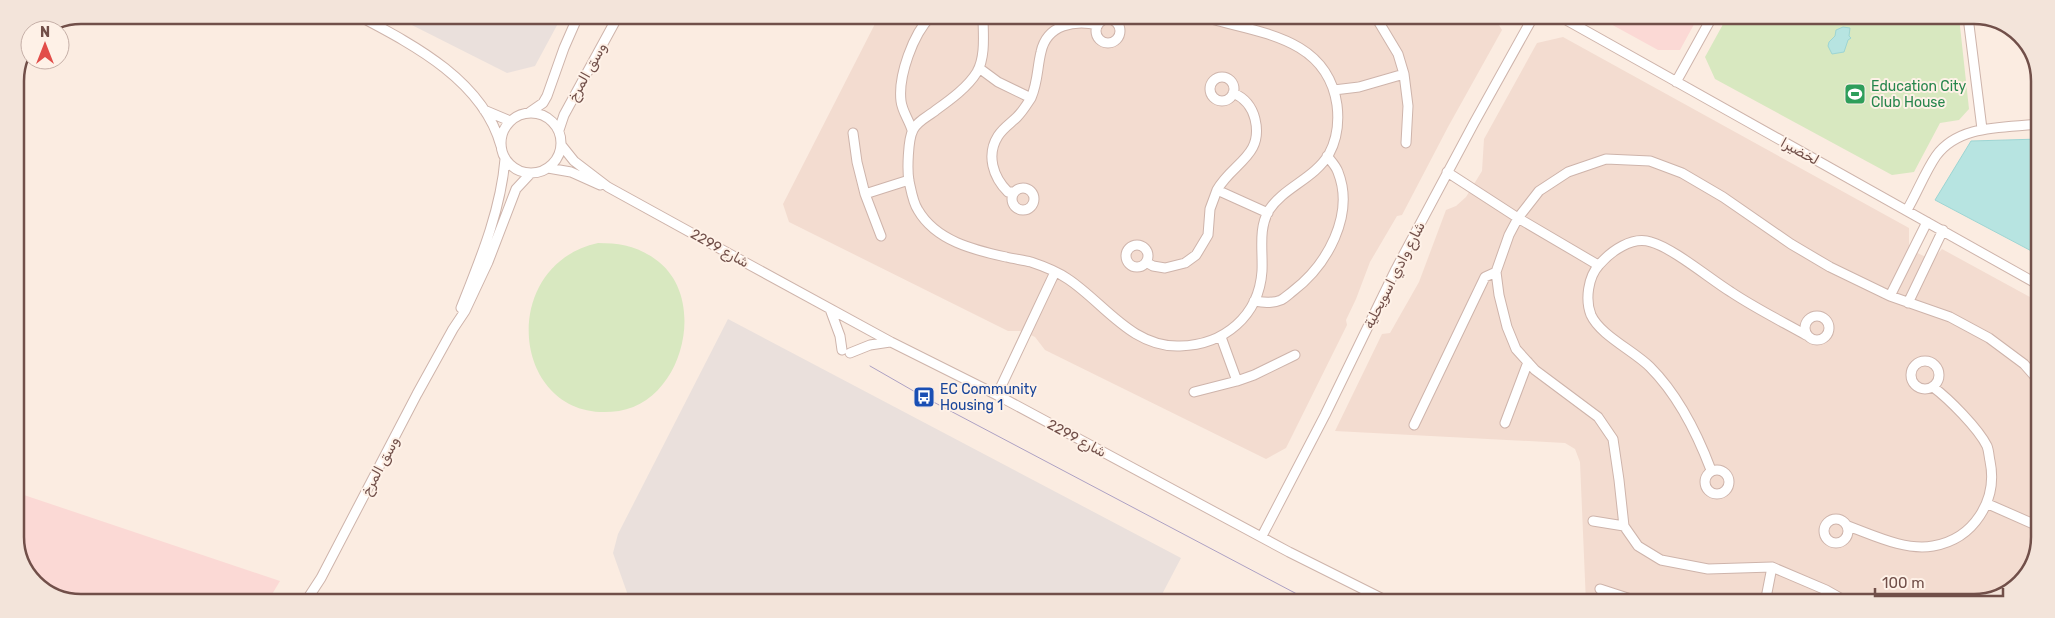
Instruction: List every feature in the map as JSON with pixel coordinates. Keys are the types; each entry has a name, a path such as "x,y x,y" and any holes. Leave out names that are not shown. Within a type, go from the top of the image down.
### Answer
{"street":[{"path":"372,24 425,53 455,78 491,121 500,146 505,159 512,167 520,172 530,174 540,172 548,168 560,155 562,146 559,130 547,117 530,112 510,120 502,132 500,146"},
{"name":"وسق المرخ","path":"530,112 542,103 547,96 574,24"},
{"name":"وسق المرخ","path":"559,130 564,115 614,24"},
{"path":"926,24 909,52 901,90 903,110 912,130 908,157 909,180 917,210 929,225 959,243 992,254 1031,262 1067,278 1116,320 1146,340 1170,346 1181,346 1221,337 1239,322 1254,301 1262,274 1262,231 1268,213 1278,200 1310,176 1327,156 1334,142 1338,121 1334,90 1323,68 1316,60 1300,46 1229,24"},
{"path":"912,130 963,88 979,68 982,58 983,24"},
{"path":"1014,192 1008,192 995,177 992,150 998,136 1023,110 1031,98 1037,83 1042,45 1047,38 1063,26 1069,24"},
{"path":"1093,24 1098,25"},
{"path":"1380,24 1398,54 1404,74 1408,106 1406,143"},
{"name":"شارع وادي اسويحلية","path":"1262,536 1325,415 1396,269 1529,24"},
{"name":"لخضيرا","path":"1573,24 2031,280"},
{"path":"1676,82 1708,24"},
{"path":"1969,24 1982,129"},
{"path":"979,68 998,82 1031,98"},
{"path":"1334,90 1359,87 1404,74"},
{"path":"1146,262 1153,266 1165,268 1185,263 1196,255 1206,241 1210,209 1217,190 1222,182 1251,152 1257,137 1256,121 1250,107 1245,100 1233,94"},
{"path":"483,110 510,120"},
{"path":"1907,210 1935,158 1942,149 1957,138 1982,129 2031,125"},
{"path":"853,133 857,162 865,194 881,236"},
{"name":"شارع 2299","path":"562,146 574,161 608,187 891,342 998,395 1374,594"},
{"path":"1254,301 1270,303 1282,300 1309,278 1324,260 1341,218 1339,174 1327,156"},
{"name":"وسق المرخ","path":"453,329 484,246 501,188 505,159"},
{"path":"1833,594 1772,567 1708,570 1661,560 1638,546 1624,526 1620,480 1613,439 1598,417 1541,374 1516,349 1499,295 1496,272 1509,235 1518,218 1539,191 1568,172 1606,159 1650,161 1682,173 1723,197 1830,267 1890,296 1950,317 1989,338 2024,364 2031,372"},
{"name":"شارع 2299","path":"548,168 571,172 604,187 608,187"},
{"path":"1447,172 1518,218 1598,266"},
{"name":"وسق المرخ","path":"311,594 321,578 453,329 465,311 488,262 516,189 530,174"},
{"path":"865,194 909,180"},
{"path":"1217,190 1268,213"},
{"path":"1890,296 1927,222"},
{"path":"1908,303 1943,230"},
{"path":"1711,470 1701,442 1666,385 1650,366 1605,332 1591,315 1588,293 1593,274 1598,266 1612,252 1630,242 1650,241 1668,250 1733,294 1789,325 1806,335 1815,340 1820,340 1827,335 1829,327 1825,319 1812,317 1804,327 1806,335"},
{"path":"1916,245 1917,249 1923,254 1931,253"},
{"path":"998,395 1055,272"},
{"path":"1414,426 1485,277 1496,272"},
{"path":"830,309 846,351 891,342"},
{"path":"1789,325 1806,323"},
{"path":"1221,337 1238,381"},
{"path":"1194,392 1238,381 1294,355"},
{"path":"1939,378 1933,387 1925,389 1917,387 1910,377 1911,370 1915,365 1926,361 1936,366 1944,396"},
{"path":"1505,422 1528,362"},
{"path":"1848,530 1862,531 1909,545 1932,546 1952,540 1974,525 1988,504 1992,474 1987,447 1975,429 1933,387"},
{"path":"1988,504 2031,523"},
{"path":"1593,521 1624,526"},
{"path":"1767,594 1772,567"},
{"path":"1600,589 1615,594"}],"shaded area":[{"path":"410,24 558,24 535,66 507,73"},
{"path":"875,24 1498,24 1502,30 1402,215 1397,216 1370,262 1346,320 1347,325 1286,448 1266,459 1045,350 1035,337 1022,331 1008,331 789,222 783,204"},
{"path":"1611,24 1694,24 1680,50 1658,50"},
{"path":"1563,37 1909,228 1909,248 1913,251 1928,258 1934,258 1942,249 2031,298 2031,545 2022,569 2015,578 2003,587 1993,591 1974,594 1586,594 1580,462 1575,449 1565,443 1335,431 1382,334 1390,333 1419,282 1446,210 1456,206 1466,197 1482,171 1484,139 1537,43"},
{"path":"728,319 1181,558 1162,594 628,594 613,553 618,534"},
{"path":"24,495 280,581 272,594 73,594 66,592 49,585 43,580 33,569 28,559 24,541"}],"green space":[{"name":"Education City Club House","path":"1723,24 1960,24 1969,109 1959,120 1940,123 1914,172 1892,175 1715,79 1705,57"},
{"path":"598,243 628,246 655,259 672,276 681,297 684,321 682,345 673,368 660,388 641,403 619,411 583,409 556,395 538,371 529,342 531,310 542,281 565,257"}],"water":[{"path":"1843,27 1850,28 1849,36 1851,38 1848,40 1844,52 1832,54 1828,46 1829,42 1835,36 1836,30"},
{"path":"2031,139 2031,251 1935,200 1971,141"}],"tram line":[{"path":"870,366 924,397 1297,594"}],"place":[{"name":"Education City Club House","path":"1855,94"},
{"name":"EC Community Housing 1","path":"924,397"}]}
